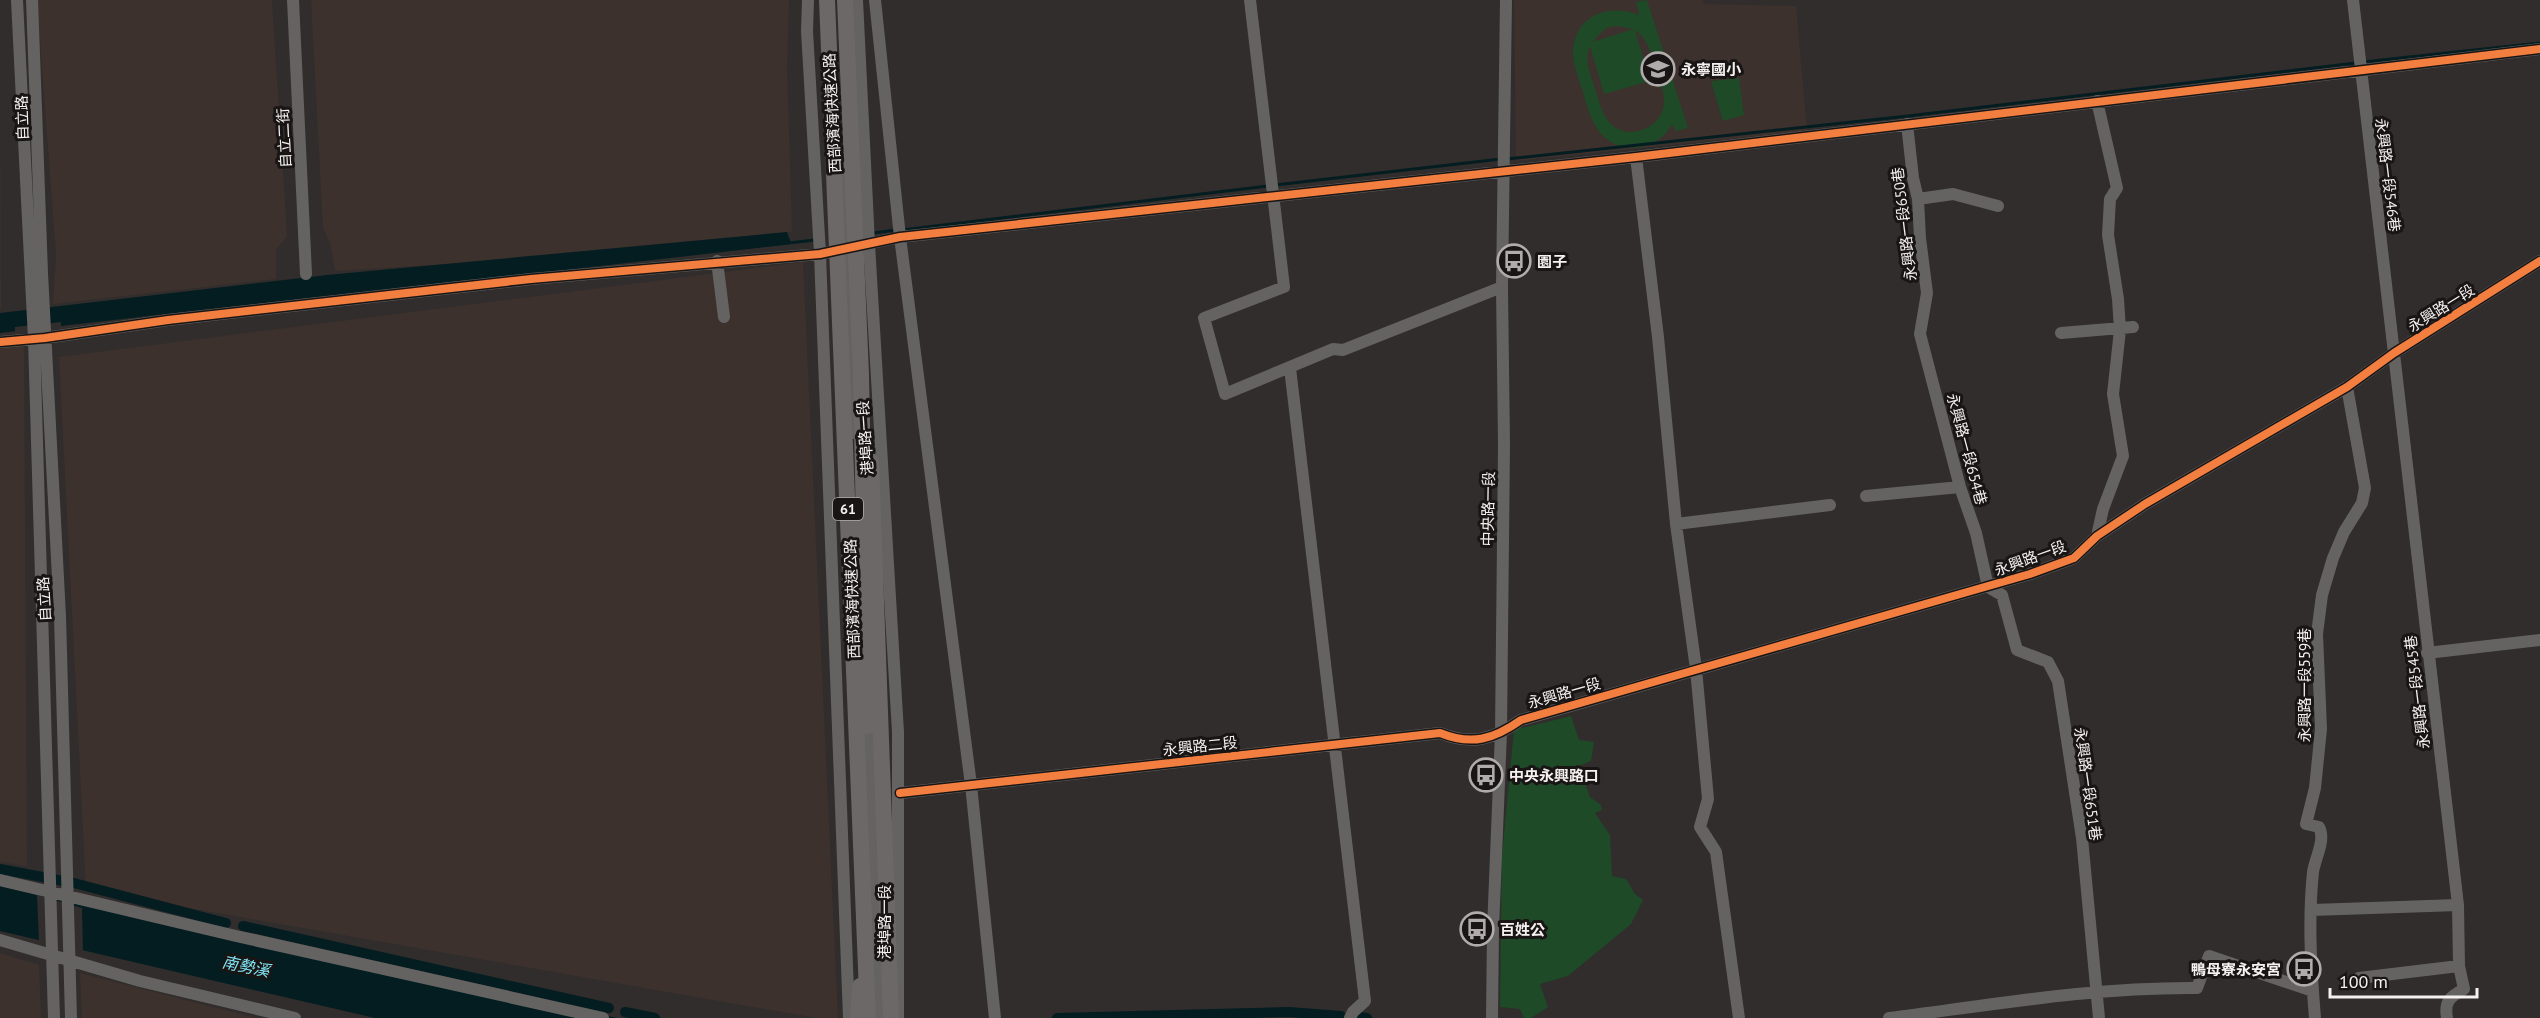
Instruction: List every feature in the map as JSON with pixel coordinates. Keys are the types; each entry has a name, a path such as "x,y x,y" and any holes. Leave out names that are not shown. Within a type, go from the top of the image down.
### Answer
{"highway":[{"name":"西部濱海快速公路","path":"826,0 839,269 868,1018"},
{"name":"西部濱海快速公路","path":"846,0 861,374 871,882 880,1018"},
{"path":"839,269 835,290 834,352 860,994 858,1018"},
{"path":"861,374 870,432 891,1018"}],"street":[{"name":"自立路","path":"17,0 38,307"},
{"name":"自立路","path":"32,0 38,307"},
{"name":"自立二街","path":"293,0 306,274"},
{"path":"808,0 807,31 820,254 849,1018"},
{"path":"826,0 840,58"},
{"path":"840,58 846,0"},
{"name":"港埠路一段","path":"857,0 868,244 897,704 900,793 898,1018"},
{"path":"875,0 900,237 971,785 995,1018"},
{"path":"1250,0 1284,287 1204,318 1225,394 1333,349 1343,350 1502,287"},
{"name":"中央路一段","path":"1492,1018 1493,929 1501,734 1504,445 1502,287 1506,0"},
{"name":"永興路一段546巷","path":"2353,0 2394,353"},
{"path":"0,342 39,334 531,279 717,261 820,254 900,237 1636,157 2540,49"},
{"name":"港埠路一段","path":"840,58 880,1018"},
{"path":"2097,101 2117,188 2110,199 2108,235 2118,299 2120,330 2113,394 2123,456 2103,509 2097,536"},
{"name":"永興路一段650巷","path":"1907,124 1918,199 1927,292 1923,307 1924,319"},
{"path":"1636,157 1658,337 1676,524 1696,669 1708,799 1700,827 1716,852 1738,1018"},
{"path":"1918,199 1953,194 1998,206"},
{"path":"717,261 724,317"},
{"name":"永興路一段","path":"1501,734 1521,720 1840,626 1988,587 2074,558 2097,536 2176,486 2348,387 2394,353 2540,261"},
{"path":"38,307 39,334"},
{"name":"永興路一段654巷","path":"1924,319 1920,334 1960,487 1976,533 1988,587"},
{"path":"2061,333 2120,330 2133,327"},
{"name":"自立路","path":"39,334 52,954"},
{"name":"自立路","path":"39,334 60,616 69,957"},
{"name":"永興路一段545巷","path":"2394,353 2458,905 2459,966 2464,989 2450,997 2445,1005 2447,1018"},
{"path":"1290,368 1314,555 1365,1001 1353,1011 1350,1018"},
{"name":"永興路一段559巷","path":"2315,1018 2313,872 2322,833 2319,827 2306,824 2315,788 2321,729 2317,634 2319,613 2326,578 2333,558 2344,532 2362,503 2366,488 2348,387"},
{"path":"1866,496 1960,487"},
{"path":"1676,524 1830,504"},
{"name":"永興路一段651巷","path":"1988,587 2002,595 2017,650 2048,662 2058,681 2082,838 2099,1018"},
{"path":"2427,653 2540,640"},
{"name":"永興路二段","path":"900,793 1440,733 1470,741 1501,734"},
{"path":"0,880 68,899 603,1018"},
{"path":"2312,910 2458,905"},
{"path":"0,940 69,957 140,981 295,1018"},
{"path":"52,954 54,1018"},
{"path":"1888,1018 2096,991 2197,988 2209,956 2313,991"},
{"path":"69,957 71,1018"},
{"path":"2359,978 2459,966"}],"shaded area":[{"path":"37,0 272,0 287,236 276,250 276,279 53,304 56,255"},
{"path":"311,0 789,0 787,67 792,232 562,257 335,271 330,243 323,228"},
{"name":"永寧國小","path":"1514,0 1703,0 1704,4 1796,6 1807,131 1516,161"},
{"path":"0,69 1,309 0,309"},
{"path":"803,262 838,1018 816,1018 86,890 59,357"},
{"path":"24,345 27,866 0,862 0,348"},
{"path":"0,953 39,965 41,1018 0,1018"},
{"path":"80,973 256,1018 82,1018"}],"green space":[{"path":"1647,0 1688,128 1676,131 1672,124 1655,142 1640,147 1626,147 1606,139 1593,122 1573,59 1573,49 1581,27 1588,20 1607,11 1639,15 1636,2","holes":["1616,26 1633,29 1592,42 1606,28","1635,30 1650,50 1664,101 1663,110 1652,124 1645,129 1627,132 1611,124 1604,114 1591,77 1588,52 1590,46 1604,94 1650,81"]},
{"path":"1739,78 1744,115 1723,121 1711,81"},
{"path":"1571,716 1579,740 1594,742 1591,761 1579,766 1590,797 1601,805 1602,810 1595,813 1610,835 1612,876 1626,879 1635,894 1643,900 1631,924 1568,976 1540,984 1548,1007 1531,1018 1524,1018 1520,1009 1500,1007 1502,856 1514,730"}],"water":[{"path":"787,232 791,243 0,333 0,313 327,275"},
{"name":"南勢溪","path":"0,883 617,1018 375,1018 0,931"}],"pier":[{"path":"61,322 61,329 15,334 15,327"},
{"path":"37,895 82,908 83,952 39,942"}],"waterway":[{"path":"2363,62 2540,43"},
{"path":"1507,159 1908,116 2356,63"},
{"path":"1275,185 1501,159"},
{"path":"902,230 1268,186"},
{"path":"873,233 896,230"},
{"path":"473,279 815,240"},
{"path":"0,869 74,883 226,923"},
{"path":"243,926 609,1008"},
{"path":"625,1012 655,1018"},
{"path":"1057,1018 1289,1012 1341,1016"},
{"path":"1360,1017 1367,1018"}],"cycle path":[{"path":"0,342 45,338 168,320 531,279 820,254 900,237 1636,157 2540,49"},
{"path":"900,793 1440,733 1473,740 1492,736 1521,720 2030,574 2074,558 2097,536 2145,504 2347,387 2394,353 2540,261"}],"place":[{"name":"永寧國小","path":"1658,69"},
{"name":"園子","path":"1514,261"},
{"name":"中央永興路口","path":"1486,775"},
{"name":"百姓公","path":"1477,929"},
{"name":"鴨母寮永安宮","path":"2304,969"}]}
